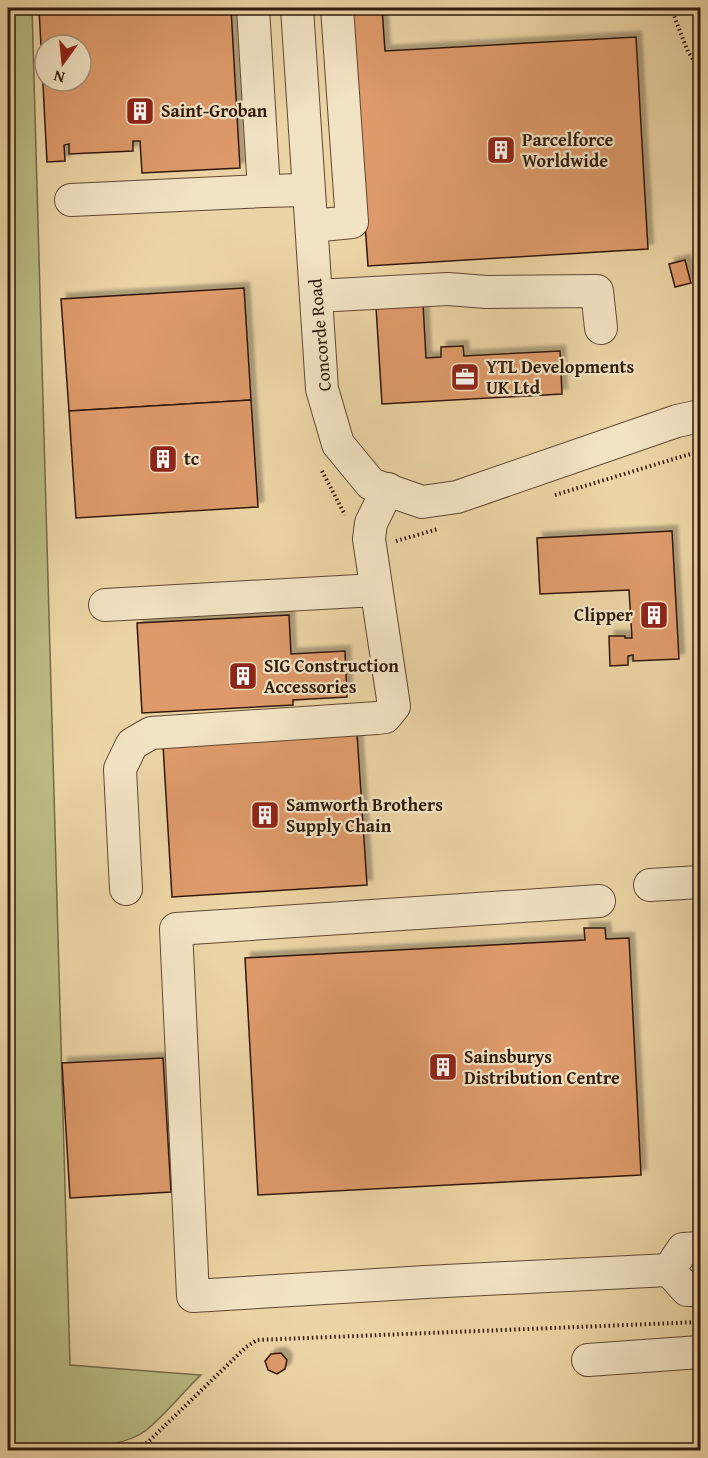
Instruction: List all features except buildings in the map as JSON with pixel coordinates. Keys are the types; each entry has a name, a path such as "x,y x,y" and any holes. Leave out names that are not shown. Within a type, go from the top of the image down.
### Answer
{"street":[{"path":"254,8 264,191"},
{"name":"Concorde Road","path":"297,8 322,388 338,444 371,484 422,502 457,497 677,421 700,416"},
{"path":"312,226 352,222 337,8"},
{"path":"71,200 308,190"},
{"path":"316,296 448,289 486,292 597,291 601,328"},
{"path":"126,889 120,769 132,744 152,733 385,717 394,706 369,539 371,523 388,489"},
{"path":"105,604 376,590"},
{"path":"650,885 700,882"},
{"path":"599,901 177,929 193,1296 669,1270"},
{"path":"669,1270 683,1250 700,1248"},
{"path":"669,1270 687,1290 700,1290"},
{"path":"588,1359 700,1352"}],"path":[{"path":"671,8 688,52 700,69"},
{"path":"545,498 700,451"},
{"path":"320,461 323,472 353,531 369,539 390,543 447,527"},
{"path":"129,1450 148,1442 246,1347 257,1340 700,1322"}],"green space":[{"path":"8,8 32,8 70,1365 201,1375 152,1425 132,1438 98,1447 79,1449 8,1450"}],"place":[{"name":"Saint-Groban","path":"140,111"},
{"name":"Parcelforce Worldwide","path":"501,150"},
{"name":"YTL Developments UK Ltd","path":"465,377"},
{"name":"tc","path":"163,459"},
{"name":"Clipper","path":"654,615"},
{"name":"SIG Construction Accessories","path":"243,676"},
{"name":"Samworth Brothers Supply Chain","path":"265,815"},
{"name":"Sainsburys Distribution Centre","path":"443,1067"}]}
